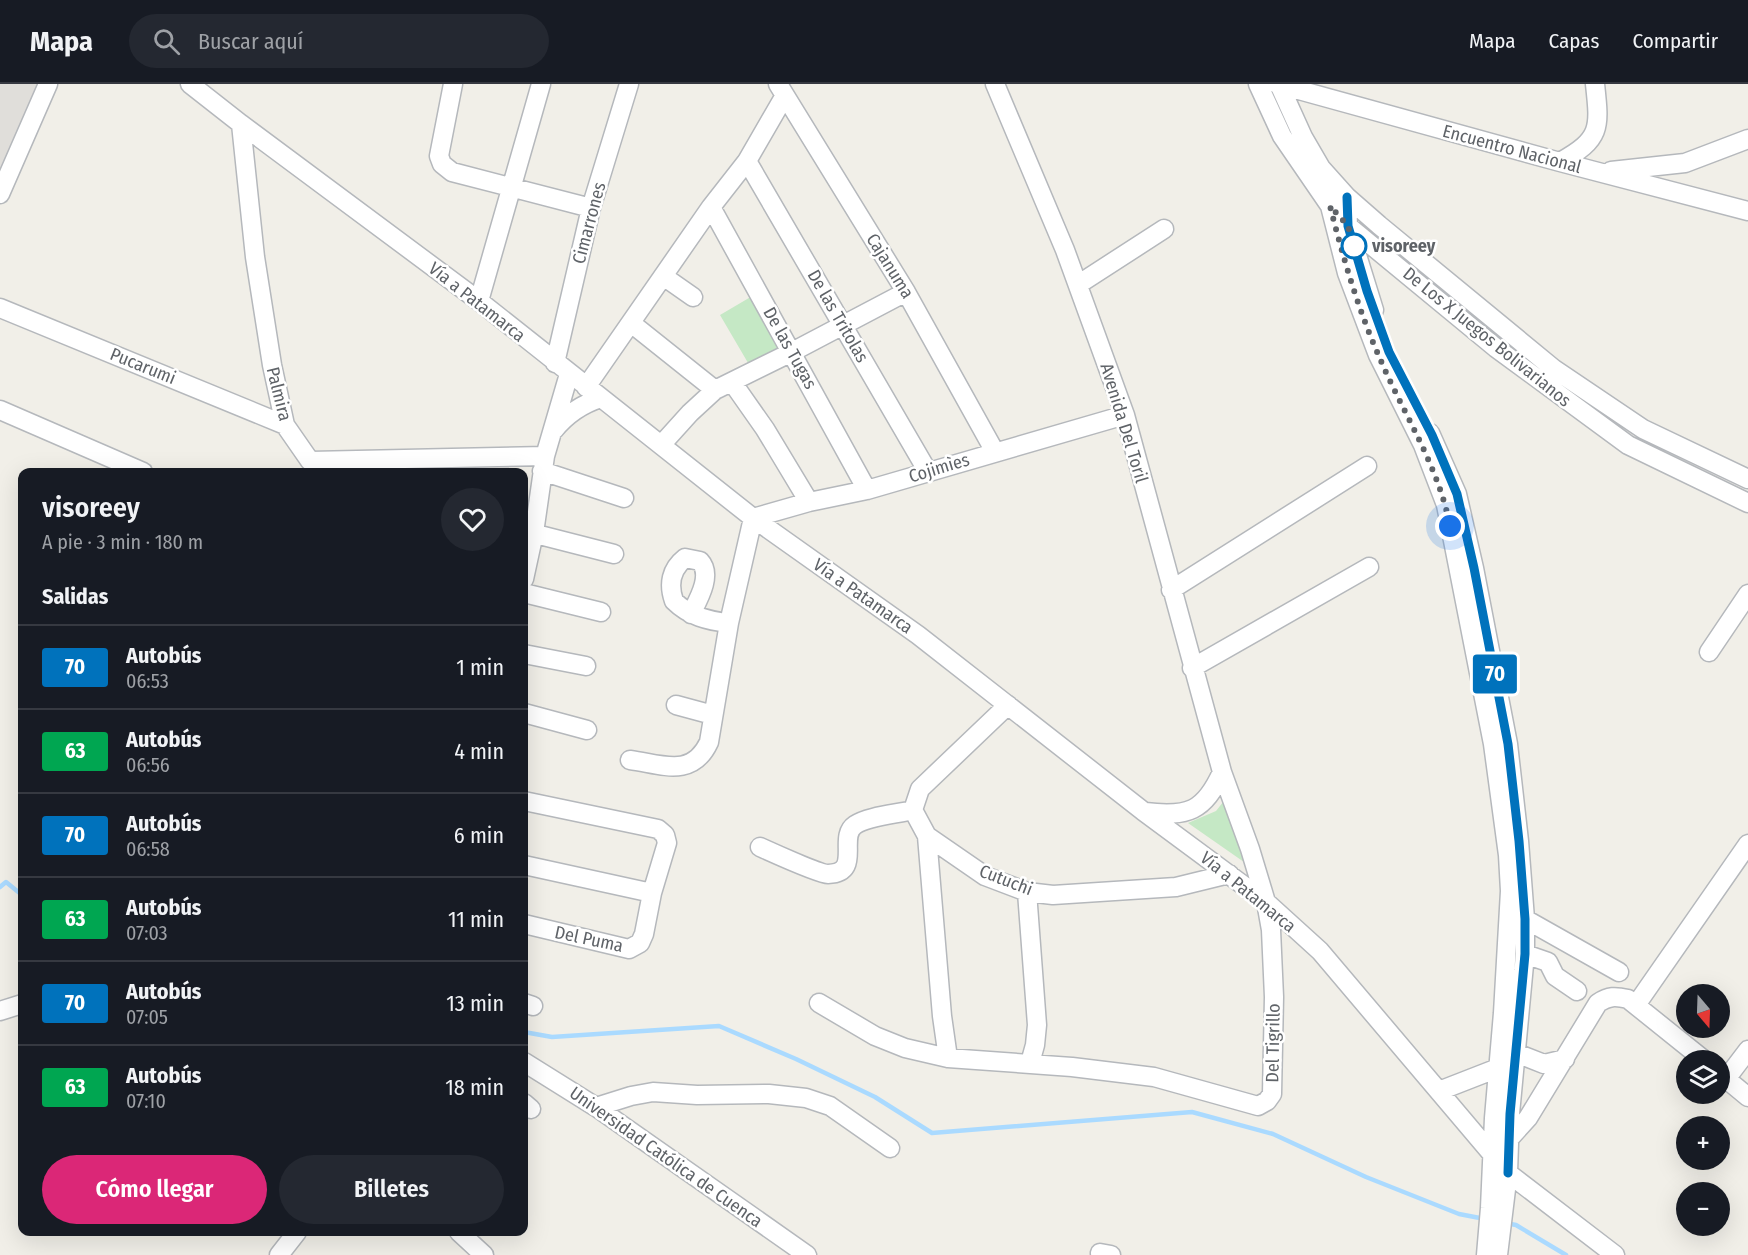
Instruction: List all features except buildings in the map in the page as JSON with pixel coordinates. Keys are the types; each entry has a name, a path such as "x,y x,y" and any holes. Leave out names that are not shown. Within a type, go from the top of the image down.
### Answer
{"street":[{"path":"0,194 48,84"},
{"name":"Vía a Patamarca","path":"190,84 479,301 753,518 918,635 1143,811 1266,902 1320,951 1439,1091 1498,1144 1508,1173 1615,1255"},
{"path":"453,84 439,156 442,164 452,172 511,185 591,208"},
{"path":"479,301 541,84"},
{"name":"Cimarrones","path":"529,532 553,431 591,208 629,84"},
{"name":"Avenida Del Toril","path":"996,84 1079,285 1125,415 1222,772 1250,849 1266,902"},
{"name":"De Los X Juegos Bolivarianos","path":"1258,84 1282,136 1330,206 1348,226 1496,348 1628,445 1748,503"},
{"name":"De Los X Juegos Bolivarianos","path":"1279,84 1303,137 1328,176 1347,197 1483,312 1554,369 1643,429 1748,479"},
{"name":"Encuentro Nacional","path":"1279,84 1560,162 1748,211"},
{"path":"1560,162 1582,149 1595,134 1599,113 1595,84"},
{"path":"586,387 711,207 747,161 781,91"},
{"name":"Cajanuma","path":"781,91 906,292 995,452"},
{"name":"Palmira","path":"241,124 255,257 272,365 285,425 309,466 544,463 624,498"},
{"path":"1597,172 1684,163 1748,139"},
{"name":"De las Tritolas","path":"747,161 928,472"},
{"path":"1328,176 1330,206 1347,273 1378,355 1423,445 1446,505 1493,744 1508,855 1510,891 1498,1068 1497,1208 1492,1250"},
{"path":"1347,197 1348,226 1367,291 1389,352 1432,435 1457,494 1474,568 1508,744 1519,841 1525,919 1525,954 1516,1053 1498,1144"},
{"name":"De las Tugas","path":"711,207 867,490"},
{"path":"1079,285 1164,229"},
{"path":"1367,291 1369,273 1376,265 1384,262 1395,263"},
{"path":"663,276 693,297"},
{"path":"662,444 690,413 723,386 906,292"},
{"name":"Pucarumi","path":"0,308 285,425"},
{"path":"631,323 723,386 765,429 809,502"},
{"name":"Cimarrones","path":"553,431 565,417 587,403 601,398"},
{"path":"0,410 134,468"},
{"name":"Cojimìes","path":"753,518 809,502 867,490 1125,415"},
{"path":"1172,590 1367,466"},
{"path":"630,760 679,767 696,760 705,751 709,742 729,624 753,518"},
{"path":"529,532 614,554"},
{"path":"1192,668 1369,567"},
{"path":"528,594 601,612"},
{"path":"1708,652 1748,594"},
{"path":"691,614 713,622 729,624"},
{"path":"528,655 586,666"},
{"path":"676,705 713,715"},
{"path":"760,847 827,874 842,870 849,861 848,835 854,826 864,821 914,810 920,789 1008,705"},
{"path":"528,713 587,730"},
{"path":"1143,811 1169,815 1185,812 1203,803 1210,796 1222,772"},
{"name":"Del Puma","path":"528,802 658,829 666,835 667,843 640,943 629,949 528,925"},
{"name":"Cutuchi","path":"914,810 927,836 985,876 1027,892 1053,895 1176,887 1229,874"},
{"path":"927,836 942,1016 948,1058"},
{"path":"1636,1005 1748,844"},
{"path":"528,866 652,893"},
{"path":"819,1003 875,1036 905,1048 948,1058 1030,1063 1037,1025 1027,892"},
{"name":"Del Tigrillo","path":"1030,1063 1155,1077 1258,1106 1267,1101 1272,1094 1274,997 1271,930 1266,902"},
{"path":"1525,919 1619,972"},
{"path":"1525,954 1548,962 1555,976 1577,991"},
{"path":"1498,1144 1528,1118 1598,1003 1608,997 1618,996 1628,999 1692,1050"},
{"path":"0,1011 18,1005"},
{"path":"1730,1068 1748,1050"},
{"path":"1516,1053 1544,1064 1565,1059"},
{"name":"Universidad Católica de Cuenca","path":"528,1064 596,1107 807,1255"},
{"path":"1439,1091 1498,1068"},
{"path":"1730,1082 1748,1097"},
{"path":"596,1107 653,1092 697,1095 770,1094 806,1098 830,1106 890,1148"},
{"path":"1497,1208 1508,1173"},
{"path":"279,1255 294,1236"},
{"path":"463,1236 484,1255"}],"shaded area":[{"path":"0,84 38,84 0,179"}],"green space":[{"path":"754,295 785,348 751,368 720,315"},
{"path":"1227,797 1254,869 1188,823 1216,811"}],"waterway":[{"path":"0,887 6,882 18,892"},
{"path":"528,1033 552,1037 719,1026 796,1059 875,1097 932,1133 1192,1112 1273,1134 1366,1177 1459,1214 1485,1219"},
{"path":"1505,1223 1516,1225 1566,1255"}],"bus line":[{"name":"70","path":"1347,197 1348,226 1367,291 1389,352 1432,435 1457,494 1474,568 1508,744 1519,841 1525,919 1525,954 1510,1114 1508,1173"}],"place":[{"name":"visoreey","path":"1354,246"}],"route":[{"path":"1354,246 1354,248 1348,226 1330,206 1347,273 1378,355 1423,445 1446,505 1450,526"}]}
